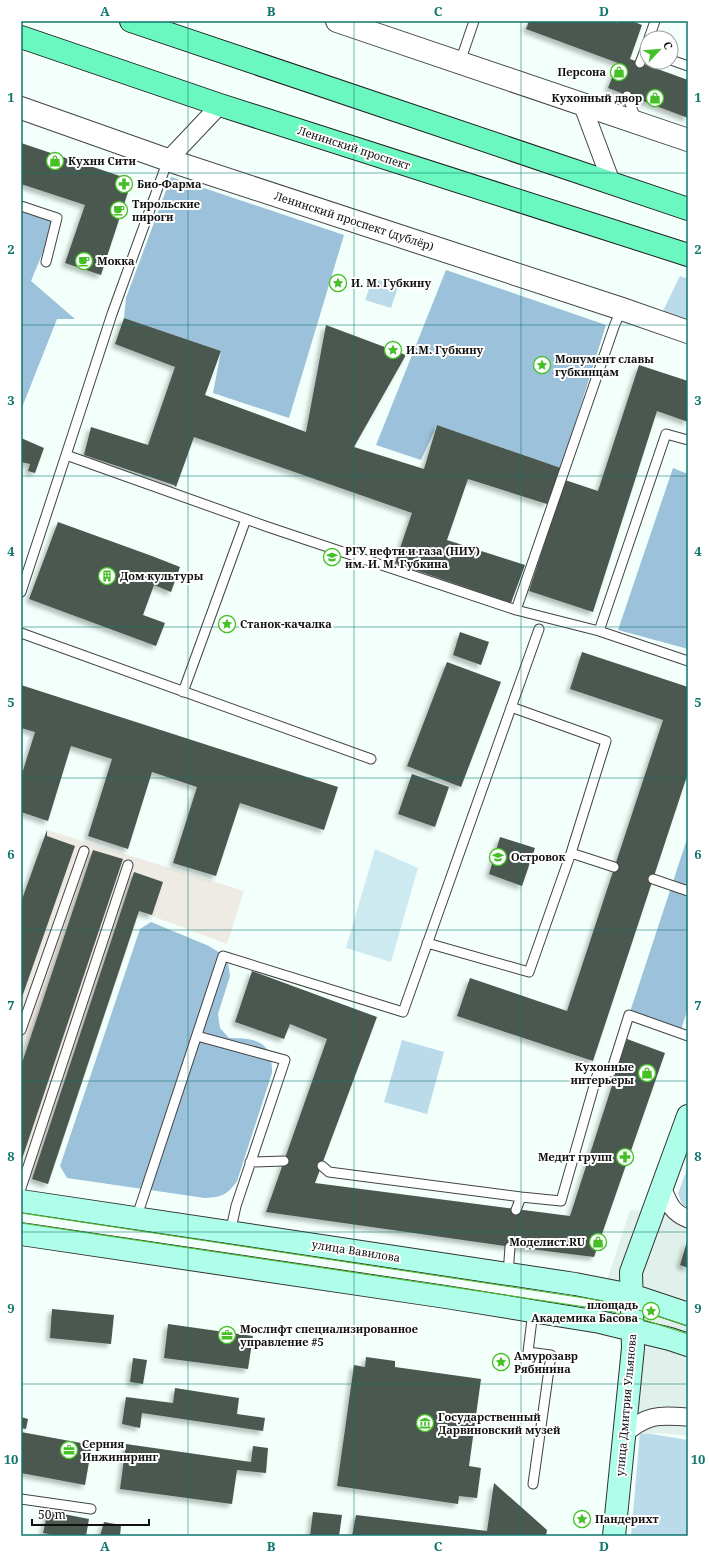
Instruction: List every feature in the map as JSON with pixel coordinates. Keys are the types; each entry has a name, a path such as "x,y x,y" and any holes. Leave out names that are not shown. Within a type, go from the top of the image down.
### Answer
{"main road":[{"path":"132,21 688,209"},
{"name":"Ленинский проспект","path":"21,37 220,105 688,255"},
{"name":"улица Дмитрия Ульянова","path":"614,1536 623,1435 633,1348 630,1272 688,1116"},
{"name":"улица Вавилова","path":"21,1201 575,1284 631,1296 688,1314"},
{"path":"21,1234 600,1322 632,1329 688,1345"}],"street":[{"path":"337,21 688,140"},
{"path":"582,104 612,184"},
{"path":"168,160 220,105"},
{"name":"Ленинский проспект (дублёр)","path":"21,108 168,160 688,332"},
{"path":"662,1187 674,1211 688,1219"},
{"path":"623,1435 635,1425 649,1418 666,1415 688,1417"}],"lane":[{"path":"460,62 474,21"},
{"path":"628,96 638,123"},
{"path":"21,592 112,314 168,160"},
{"path":"21,206 57,218 46,262"},
{"path":"516,610 578,428 615,324 622,309"},
{"path":"599,631 666,434 688,440"},
{"path":"66,455 516,610 599,631 688,661"},
{"path":"184,692 246,518"},
{"path":"136,1219 223,956 403,1012 539,630"},
{"path":"21,633 371,760"},
{"path":"427,943 528,972 570,852 606,741 511,707"},
{"path":"21,1030 84,851"},
{"path":"570,852 614,867"},
{"path":"21,1188 128,865"},
{"path":"653,879 688,891"},
{"path":"322,1166 328,1172 561,1201 598,1072 611,1072 629,1015 688,1036"},
{"path":"197,1036 285,1060 250,1162 236,1206 230,1232"},
{"path":"250,1162 284,1161"},
{"path":"516,1210 521,1197"},
{"path":"508,1274 510,1247"},
{"path":"533,1311 528,1352 551,1355 533,1484"},
{"path":"21,1499 91,1509"}],"shaded area":[{"path":"171,177 344,235 289,418 213,393 221,351 124,318 126,298"},
{"path":"21,206 57,218 31,281 75,319 57,319 21,410"},
{"path":"446,270 606,325 561,468 437,425 421,460 376,445"},
{"path":"680,276 688,279 688,321 662,313"},
{"path":"373,278 398,287 391,308 365,300"},
{"path":"673,468 688,474 688,649 618,630"},
{"path":"47,830 244,891 227,944 139,911 48,1184 21,1175 21,905"},
{"path":"688,836 688,1008 680,1033 629,1015"},
{"path":"375,849 418,868 391,962 346,948"},
{"path":"151,922 209,946 220,953 228,963 230,976 218,1014 220,1028 229,1038 248,1039 261,1044 270,1054 272,1073 237,1181 227,1192 216,1197 205,1198 67,1178 60,1166 140,929"},
{"path":"402,1040 444,1052 427,1114 384,1102"},
{"path":"688,1166 688,1211 685,1210 678,1194"},
{"name":"площадь Академика Басова","path":"630,1210 667,1212 688,1220 688,1436 660,1433 612,1436 620,1385 621,1340 607,1281"},
{"path":"640,1432 688,1440 688,1536 631,1536"}],"building":[{"path":"529,21 613,21 617,23 618,21 632,21 642,25 630,59 639,62 639,70 660,70 688,80 688,118 608,88 618,63 526,29"},
{"path":"21,143 132,180 101,275 65,263 85,205 21,184"},
{"path":"124,318 221,351 205,395 306,432 326,325 406,355 354,447 424,469 437,425 561,468 547,504 468,479 447,540 525,565 511,603 395,563 412,513 194,437 176,487 174,485 84,455 91,427 148,445 175,367 115,344"},
{"path":"639,365 688,381 688,422 657,411 593,612 529,591 565,480 598,491"},
{"path":"21,438 44,448 35,473 28,471 30,464 21,462"},
{"name":"Дом культуры","path":"58,522 180,567 171,592 154,585 143,615 165,623 156,646 29,599"},
{"path":"460,632 489,642 481,665 453,655"},
{"path":"582,652 688,687 688,773 593,1061 457,1016 470,978 567,1011 663,720 570,689"},
{"path":"447,662 501,682 461,787 407,766"},
{"path":"21,685 338,787 324,830 240,803 216,876 173,863 197,787 152,772 128,849 88,836 112,759 71,746 48,821 21,812 21,777 35,732 21,728"},
{"path":"412,774 449,787 435,827 398,814"},
{"path":"47,830 47,836 75,846 21,1000 21,902"},
{"path":"500,837 535,848 522,886 489,874"},
{"path":"93,850 123,859 21,1162 21,1066"},
{"path":"134,872 163,882 152,915 139,911 48,1184 32,1179"},
{"path":"252,971 377,1017 315,1183 570,1216 627,1039 665,1053 594,1257 266,1212 327,1039 290,1024 284,1039 235,1022"},
{"path":"688,1238 688,1268 680,1265"},
{"path":"52,1309 114,1315 111,1344 50,1338"},
{"path":"168,1324 253,1336 248,1369 164,1358"},
{"path":"366,1357 395,1361 395,1367 481,1379 469,1466 481,1468 477,1498 459,1496 458,1504 337,1486 354,1365 365,1367"},
{"path":"133,1358 147,1360 143,1384 130,1382"},
{"path":"175,1388 239,1398 237,1414 265,1418 263,1431 142,1413 140,1428 122,1424 126,1397 173,1403"},
{"path":"21,1417 28,1419 26,1429 21,1428"},
{"path":"21,1432 92,1445 85,1485 21,1473"},
{"path":"126,1444 251,1462 253,1446 268,1448 266,1473 237,1470 232,1504 120,1489"},
{"path":"494,1483 547,1530 546,1536 352,1536 356,1515 487,1531"},
{"path":"48,1511 89,1519 86,1536 59,1536 43,1533"},
{"path":"313,1512 342,1515 339,1536 310,1536"},
{"path":"104,1522 121,1525 120,1536 100,1536"}],"tram line":[{"path":"21,1213 598,1300 632,1308 688,1326"},
{"path":"21,1223 599,1309 632,1316 688,1334"}],"place":[{"name":"Персона","path":"619,72"},
{"name":"Кухонный двор","path":"655,98"},
{"name":"Кухни Сити","path":"55,161"},
{"name":"Био-Фарма","path":"124,184"},
{"name":"Тирольские пироги","path":"119,210"},
{"name":"Мокка","path":"84,261"},
{"name":"И. М. Губкину","path":"338,283"},
{"name":"И.М. Губкину","path":"393,350"},
{"name":"Монумент славы губкинцам","path":"542,365"},
{"name":"РГУ нефти и газа (НИУ) им. И. М. Губкина","path":"332,557"},
{"name":"Дом культуры","path":"107,576"},
{"name":"Cтанок-качалка","path":"227,624"},
{"name":"Островок","path":"498,857"},
{"name":"Кухонные интерьеры","path":"647,1073"},
{"name":"Медит групп","path":"625,1157"},
{"name":"Моделист.RU","path":"598,1242"},
{"name":"площадь Академика Басова","path":"651,1311"},
{"name":"Мослифт специализированное управление #5","path":"227,1335"},
{"name":"Амурозавр Рябинина","path":"501,1362"},
{"name":"Государственный Дарвиновский музей","path":"425,1423"},
{"name":"Серния Инжиниринг","path":"69,1450"},
{"name":"Пандерихт","path":"582,1519"}]}
